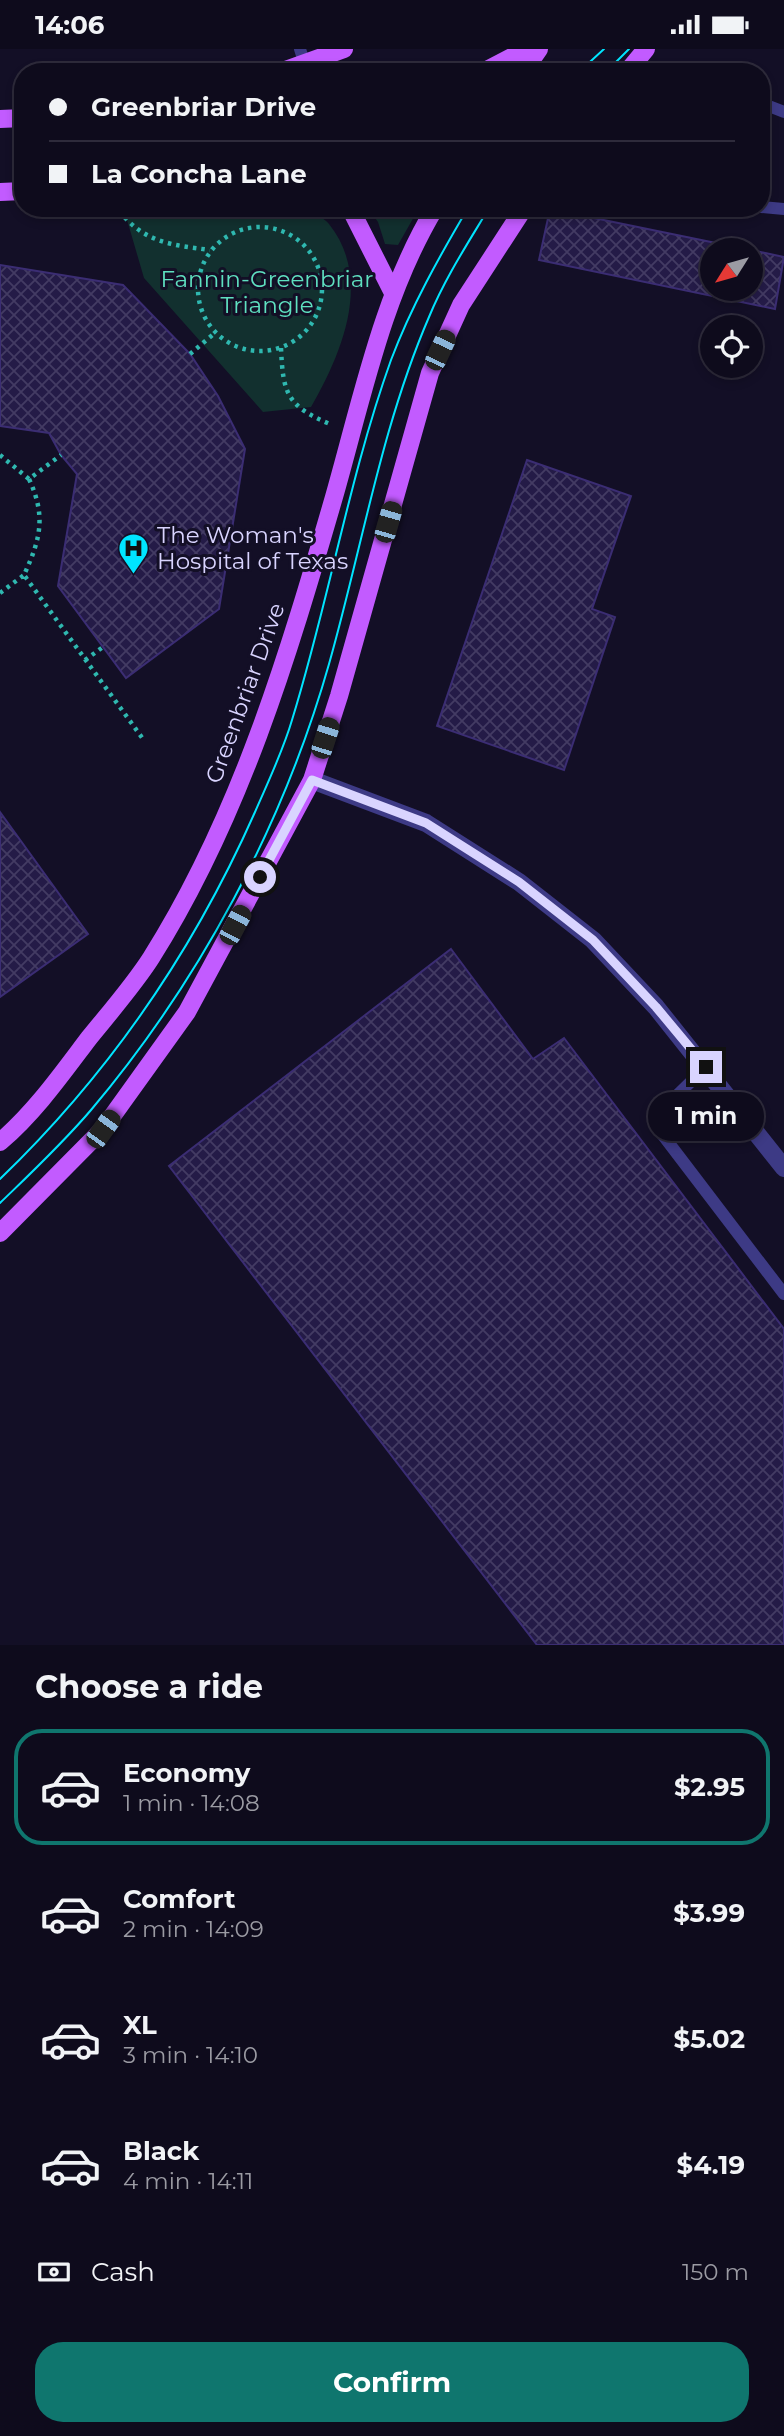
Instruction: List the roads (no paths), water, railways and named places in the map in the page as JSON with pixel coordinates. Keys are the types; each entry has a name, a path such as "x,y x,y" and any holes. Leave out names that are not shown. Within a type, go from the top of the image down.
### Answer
{"main road":[{"path":"303,57 344,49"},
{"path":"500,63 527,49"},
{"path":"634,63 646,49"},
{"path":"355,217 393,293"},
{"name":"Greenbriar Drive","path":"0,1142 27,1118 150,960 186,897 252,758 305,597 393,293 415,242 430,217"},
{"path":"0,1233 103,1129 187,1012 312,780 339,696 430,373 461,305 518,217"}],"street":[{"path":"312,780 426,823 519,882 593,940 656,1007 784,1168"}],"lane":[{"path":"706,1067 667,1105 662,1134 784,1294"}],"tram line":[{"path":"589,63 604,49"},
{"path":"615,63 629,49"},
{"path":"0,1179 77,1097 146,1008 205,913 231,863 288,732 363,449 391,360 426,282 463,217"},
{"path":"0,1203 47,1158 91,1110 130,1061 202,955 262,843 288,784 329,664 373,489 412,359 442,288 484,217"}],"place":[{"name":"The Woman's Hospital of Texas","path":"134,575"}],"park label":[{"name":"Fannin-Greenbriar Triangle","path":"267,292"}]}
